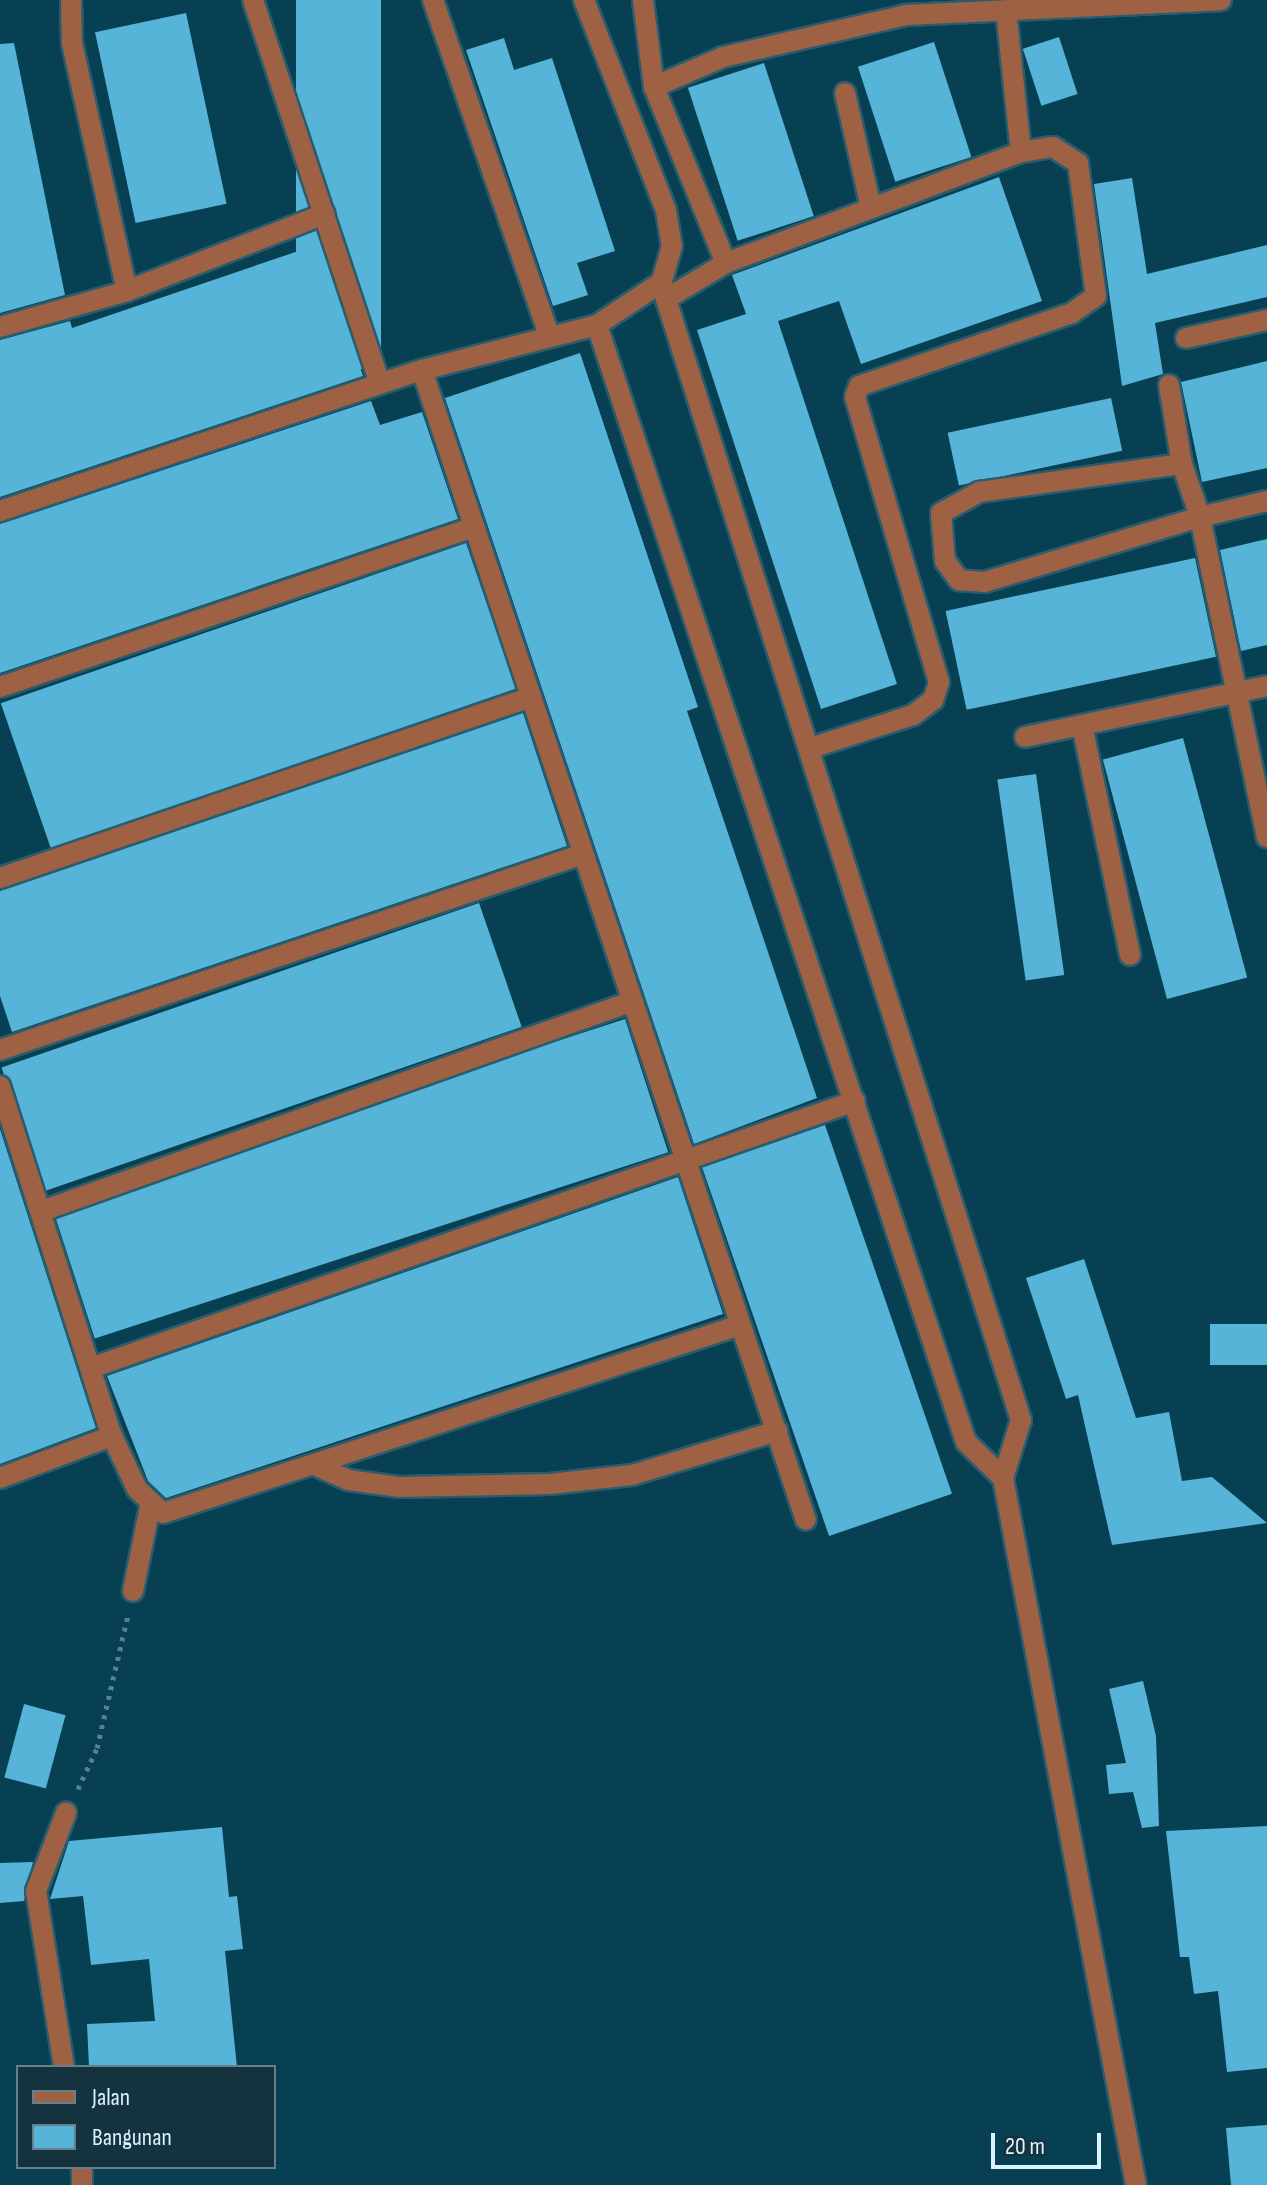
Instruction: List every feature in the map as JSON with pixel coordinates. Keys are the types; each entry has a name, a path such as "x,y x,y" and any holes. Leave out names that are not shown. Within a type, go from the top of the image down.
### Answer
{"street":[{"path":"71,0 72,43 127,291"},
{"path":"253,0 380,384"},
{"path":"433,0 550,337"},
{"path":"584,0 666,210 672,246 664,291 1021,1420 1003,1478 1136,2185"},
{"path":"643,0 654,87 726,263"},
{"path":"654,87 723,57 906,15 1221,0"},
{"path":"1006,10 1021,152"},
{"path":"845,93 870,203"},
{"path":"0,511 422,370 597,325 726,263 870,203 1021,152 1053,147 1078,163 1096,296 1072,313 859,386 855,397 939,682 933,700 913,715 811,748"},
{"path":"0,327 127,291 325,214"},
{"path":"1186,338 1267,320"},
{"path":"597,325 966,1442 1003,1478"},
{"path":"422,370 685,1156 737,1326 777,1431 806,1520"},
{"path":"1169,385 1182,464 1200,517 1233,694 1267,837"},
{"path":"1182,464 955,500 941,513 945,561 959,580 985,582 1200,517 1267,501"},
{"path":"0,687 474,527"},
{"path":"1025,737 1267,686"},
{"path":"0,878 531,697"},
{"path":"1082,725 1130,955"},
{"path":"0,1050 583,854"},
{"path":"42,1211 633,1001"},
{"path":"0,1086 112,1436 150,1507 133,1591"},
{"path":"91,1368 685,1156 855,1101"},
{"path":"150,1507 183,1511 737,1326"},
{"path":"317,1466 348,1480 399,1487 550,1484 632,1475 777,1431"},
{"path":"0,1478 112,1436"},
{"path":"64,2065 36,1891 66,1813"}],"path":[{"path":"66,1813 97,1748 133,1591"}],"building":[{"path":"296,0 381,0 381,369 296,369"},
{"path":"186,13 227,204 136,223 95,32"},
{"path":"1059,37 1078,94 1041,106 1023,49"},
{"path":"504,38 514,70 552,58 615,251 577,263 588,295 553,306 466,50"},
{"path":"934,42 971,157 895,182 858,67"},
{"path":"14,43 65,295 0,313 0,44"},
{"path":"764,63 814,216 738,241 688,88"},
{"path":"999,177 1042,301 861,364 839,301 778,321 897,684 821,709 697,330 746,314 732,275"},
{"path":"1132,178 1147,274 1267,245 1267,297 1155,323 1163,374 1122,386 1094,184"},
{"path":"319,244 363,376 0,497 0,340 70,321 72,328"},
{"path":"580,353 698,707 687,711 817,1098 694,1144 445,398"},
{"path":"1267,361 1267,468 1202,482 1181,382"},
{"path":"1111,398 1122,451 959,486 948,433"},
{"path":"371,401 380,425 422,412 458,519 0,673 0,524"},
{"path":"1267,539 1267,645 1241,651 1220,550"},
{"path":"466,543 516,689 51,849 1,703"},
{"path":"1195,558 1216,657 967,710 946,611"},
{"path":"523,713 567,846 12,1032 0,996 0,891"},
{"path":"1183,738 1247,978 1167,999 1103,759"},
{"path":"1036,774 1064,975 1026,980 997,779"},
{"path":"479,903 522,1027 44,1191 2,1067"},
{"path":"625,1019 668,1152 95,1338 52,1205"},
{"path":"825,1125 952,1494 829,1536 702,1167"},
{"path":"0,1129 96,1428 0,1464"},
{"path":"678,1177 723,1314 166,1498 148,1481 107,1376"},
{"path":"1084,1259 1136,1418 1169,1412 1182,1481 1212,1477 1267,1523 1112,1545 1078,1395 1066,1399 1026,1278"},
{"path":"1210,1324 1267,1324 1267,1365 1210,1365"},
{"path":"1143,1681 1156,1736 1159,1826 1142,1828 1133,1792 1109,1794 1106,1765 1126,1763 1109,1689"},
{"path":"24,1704 66,1715 46,1789 4,1777"},
{"path":"1267,1826 1267,2068 1227,2072 1218,1991 1194,1994 1189,1957 1180,1957 1166,1831"},
{"path":"222,1827 229,1897 237,1896 243,1949 225,1951 237,2065 89,2065 87,2024 155,2021 149,1959 91,1965 83,1896 50,1899 69,1841"},
{"path":"33,1862 24,1901 0,1903 0,1863"},
{"path":"1267,2125 1267,2185 1231,2185 1226,2128"}]}
